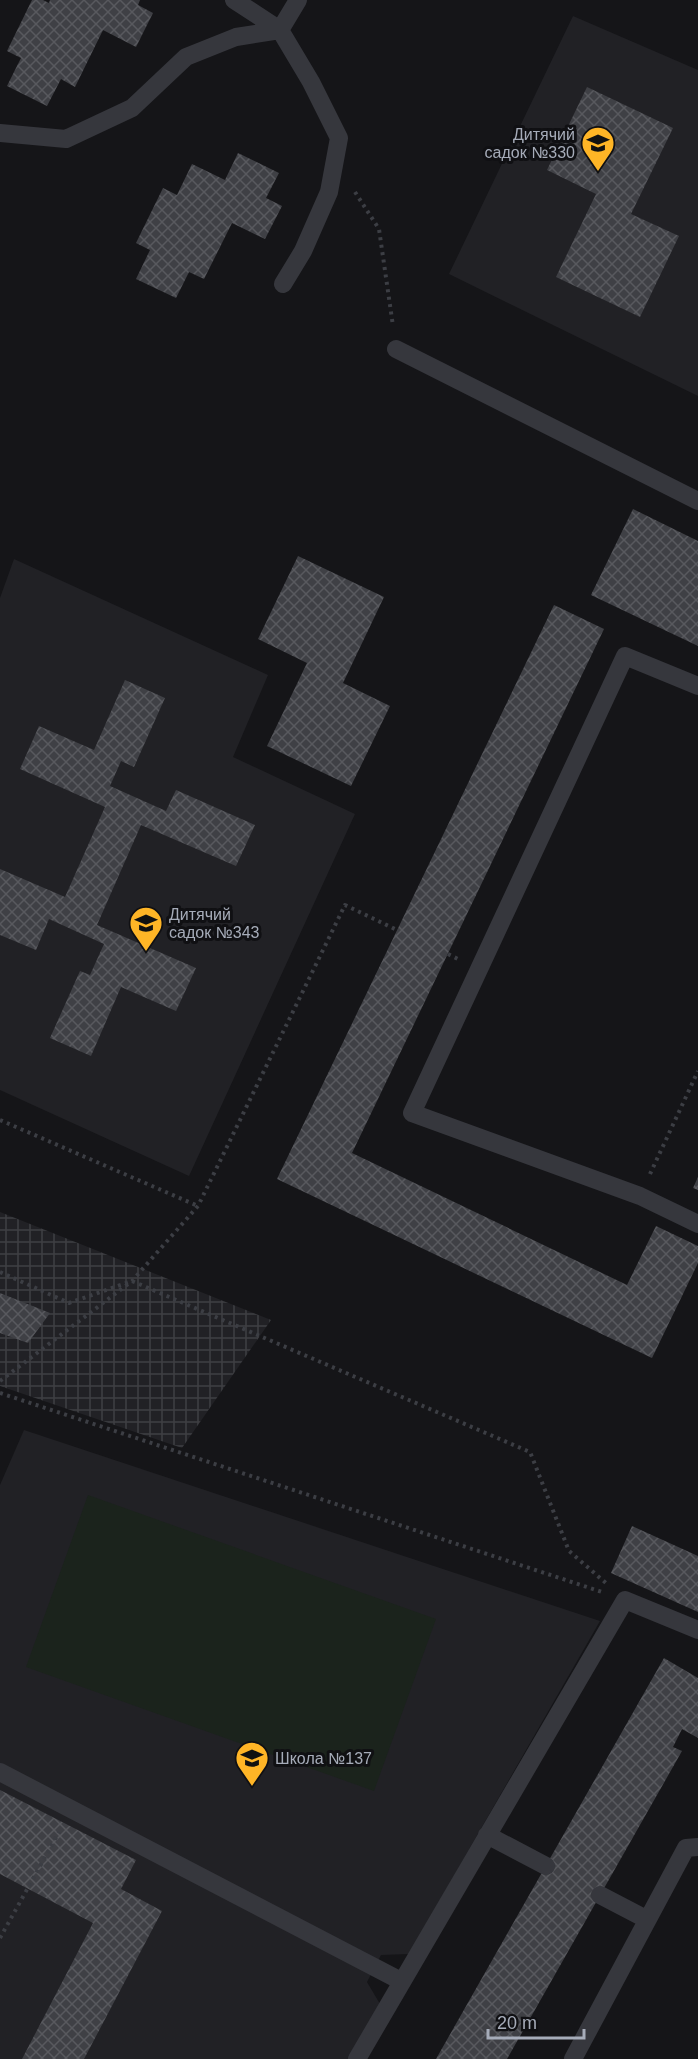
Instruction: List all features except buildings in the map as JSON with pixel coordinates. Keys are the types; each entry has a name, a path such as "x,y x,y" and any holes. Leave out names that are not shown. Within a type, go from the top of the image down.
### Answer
{"lane":[{"path":"234,0 280,30 312,82 339,138 329,192 303,250 283,284"},
{"path":"280,30 297,0"},
{"path":"0,134 66,139 132,108 186,57 236,37 280,30"},
{"path":"396,349 698,501"},
{"path":"698,686 625,656 412,1113 640,1196 698,1224"},
{"path":"357,2059 625,1600 698,1630"},
{"path":"0,1772 401,1981"},
{"path":"487,1835 546,1866"},
{"path":"573,2059 686,1848 698,1847"},
{"path":"600,1895 646,1919"}],"path":[{"path":"335,161 379,229 396,349"},
{"path":"0,1381 132,1281 198,1206 345,905 397,930"},
{"path":"640,1196 698,1071"},
{"path":"0,1120 198,1206"},
{"path":"0,1272 69,1303 132,1281 530,1452 569,1551 625,1600"},
{"path":"0,1393 625,1600"},
{"path":"0,1938 71,1810"}],"shaded area":[{"name":"Дитячий садок №330","path":"573,16 698,70 698,396 449,274"},
{"name":"Дитячий садок №343","path":"14,559 268,675 233,757 355,814 189,1176 0,1090 0,598"},
{"path":"0,1212 271,1320 182,1448 0,1386"},
{"name":"Школа №137","path":"24,1430 600,1621 409,1954 381,1955 367,1982 380,2004 348,2059 0,2059 0,1485"},
{"path":"88,1495 436,1619 374,1791 26,1667"}],"place":[{"name":"Дитячий садок №330","path":"598,172"},
{"name":"Дитячий садок №343","path":"146,952"},
{"name":"Школа №137","path":"252,1787"}]}
